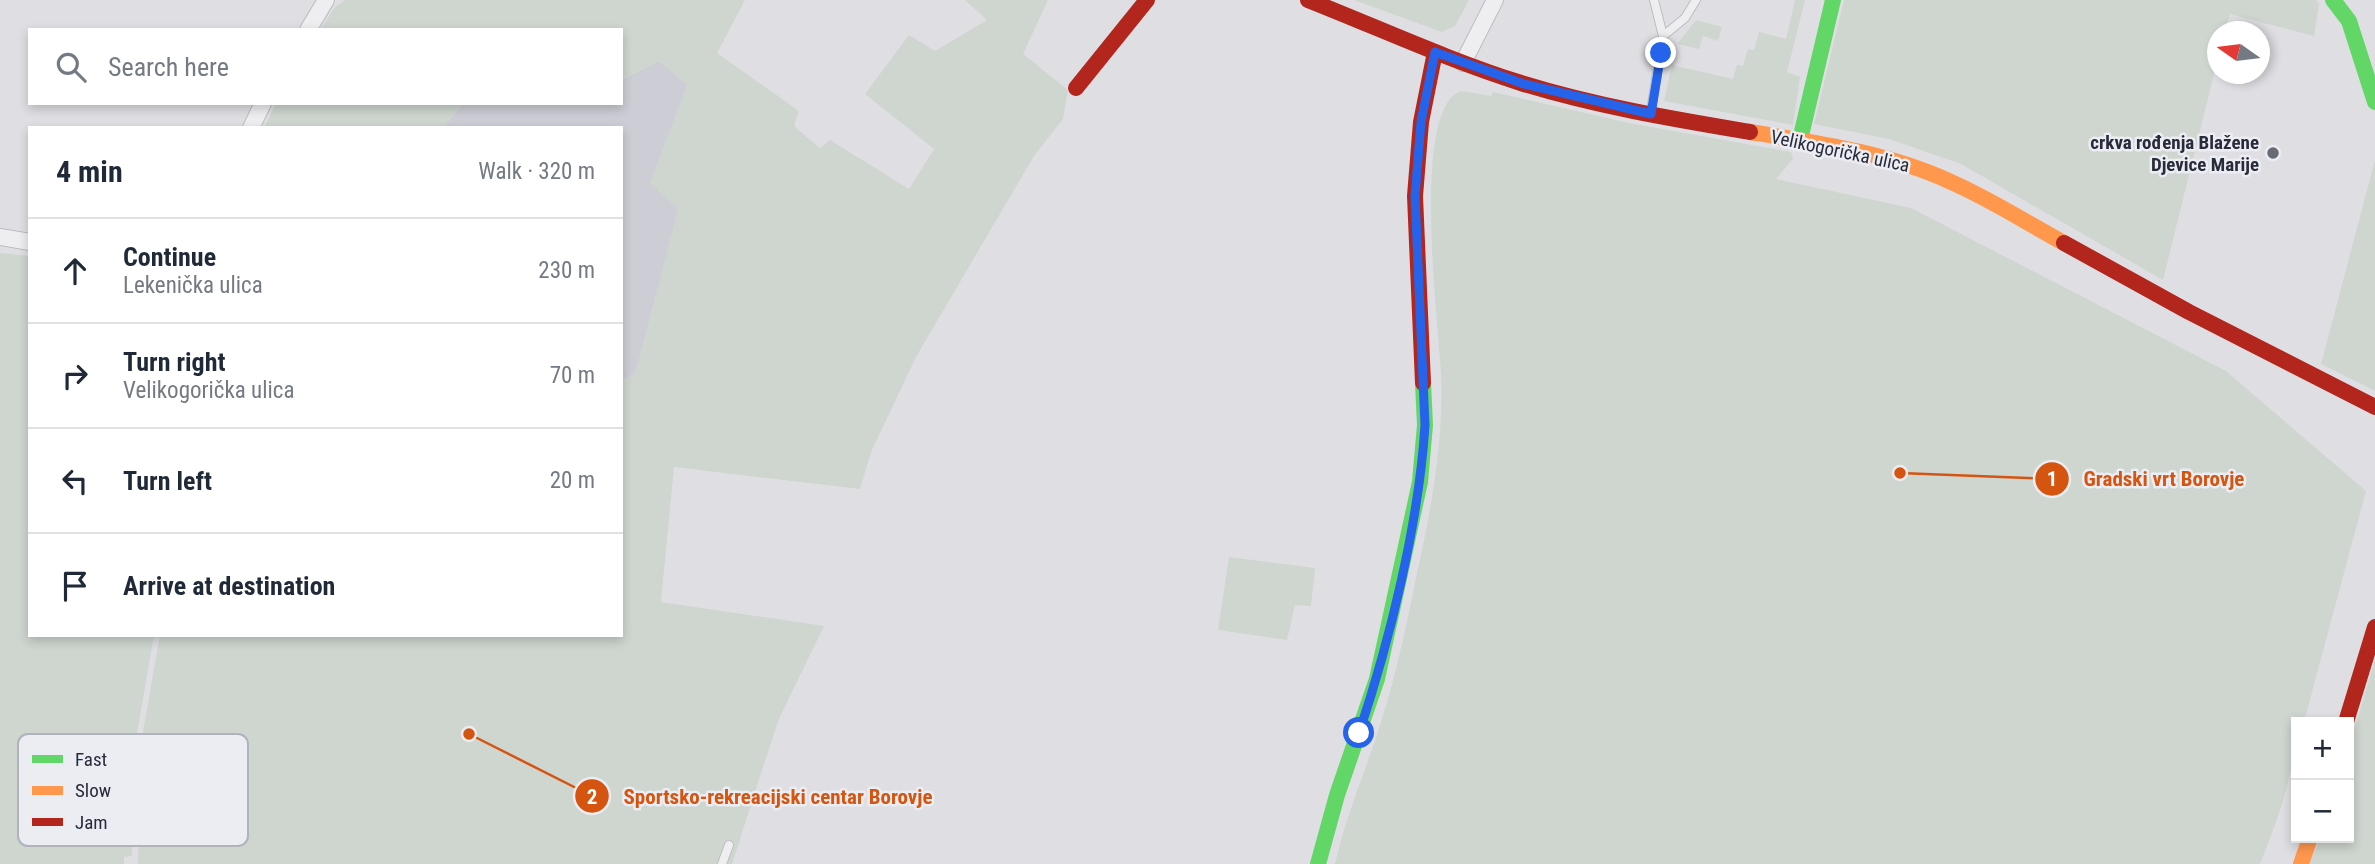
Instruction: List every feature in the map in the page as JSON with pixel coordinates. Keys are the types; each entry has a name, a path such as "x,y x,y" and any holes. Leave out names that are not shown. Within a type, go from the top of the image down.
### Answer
{"street":[{"path":"309,28 326,0"},
{"path":"1076,88 1147,0"},
{"name":"Velikogorička ulica","path":"1308,0 1463,63 1524,84 1651,114 1892,158 1952,182 2189,312 2375,407"},
{"path":"1463,63 1495,0"},
{"path":"1800,140 1833,0"},
{"path":"2333,0 2349,21 2375,102"},
{"path":"1318,864 1337,795 1377,679 1420,482 1425,425 1415,196 1421,122 1435,52"},
{"path":"252,126 262,105"},
{"path":"0,237 28,242"},
{"path":"2348,717 2375,627"},
{"path":"2301,864 2308,843"}],"lane":[{"path":"1651,114 1664,36 1654,0"},
{"path":"1664,36 1685,18 1696,0"},
{"path":"722,864 729,845"}],"shaded area":[{"path":"345,0 745,0 717,53 799,111 794,126 820,148 830,140 909,189 934,149 865,94 909,35 935,51 987,20 965,0 1048,0 1023,54 1068,90 1063,119 1034,156 916,357 871,452 860,489 674,467 661,602 824,626 778,721 732,864 138,864 138,846 248,846 248,734 143,734 160,637 623,637 623,381 636,372 678,209 650,183 687,85 659,61 623,79 623,28 321,28 335,7"},
{"path":"1354,0 1469,0 1455,26 1442,32"},
{"path":"1795,0 1805,0 1787,72 1800,77 1793,125 1664,101 1672,65 1733,79 1737,65 1743,66 1748,49 1754,50 1759,32 1786,39"},
{"path":"1844,0 2316,0 2319,4 2314,36 2270,24 2270,21 2257,21 2230,14 2228,21 2207,21 2207,84 2212,84 2163,280 1961,164 1889,139 1814,124"},
{"path":"1696,20 1722,27 1718,41 1703,36 1699,49 1677,44"},
{"path":"659,61 688,85 651,182 679,209 636,372 623,381 623,126 445,126 461,105 623,105 623,79"},
{"path":"1461,91 1491,96 1493,92 1629,123 1791,152 1793,159 1776,179 1911,208 2226,371 2366,491 2305,717 2291,717 2291,768 2285,794 2260,864 1335,864 1391,687 1431,501 1441,399 1431,221 1432,175 1436,135 1445,106"},
{"path":"275,105 461,105 445,126 265,126"},
{"path":"2375,160 2375,391 2321,364"},
{"path":"0,253 28,256 28,637 154,637 137,734 18,734 18,846 132,846 132,856 124,857 124,864 0,864"},
{"path":"1229,557 1315,568 1311,606 1295,605 1287,640 1218,630"},
{"path":"2375,660 2375,864 2310,864 2318,843 2354,843 2354,730"}],"traffic: fast":[{"path":"1800,140 1833,0"},
{"path":"2333,0 2349,21 2375,102"},
{"path":"1318,864 1337,795 1377,679 1420,482 1425,425 1423,383"}],"traffic: slow":[{"path":"1750,132 1853,150 1903,163 1980,196 2064,243"},
{"path":"2301,864 2308,843"}],"traffic: jam":[{"path":"1076,88 1147,0"},
{"path":"1308,0 1440,54 1521,83 1606,105 1750,132"},
{"path":"1423,383 1415,196 1421,122 1435,52"},
{"path":"2064,243 2189,312 2375,407"},
{"path":"2348,717 2375,627"}],"place":[{"name":"crkva rođenja Blažene Djevice Marije","path":"2273,153"},
{"name":"Gradski vrt Borovje","path":"1900,473"},
{"name":"Sportsko-rekreacijski centar Borovje","path":"469,734"}],"route":[{"path":"1359,733 1377,679 1420,482 1425,425 1415,196 1421,122 1435,52 1524,84 1651,114 1661,53"}]}
